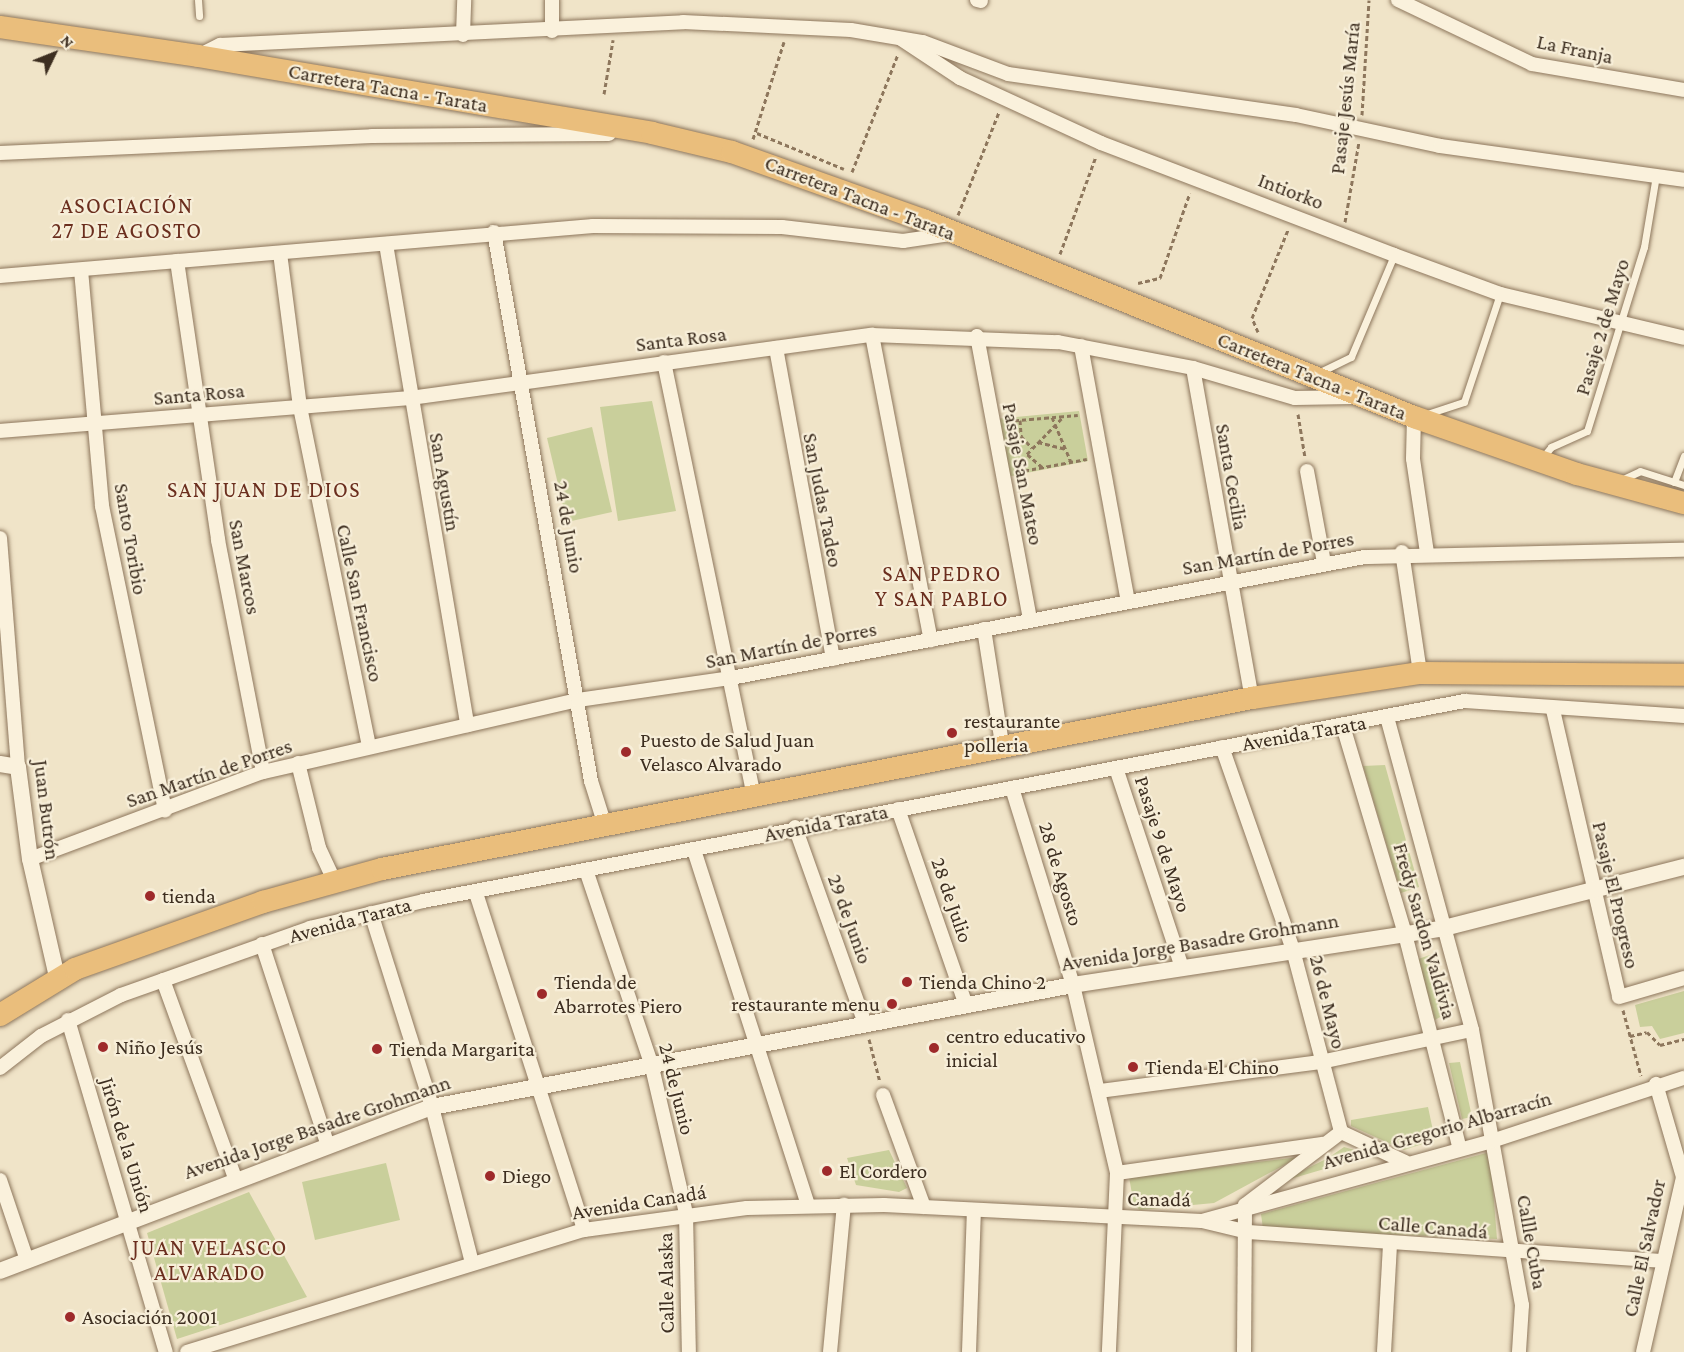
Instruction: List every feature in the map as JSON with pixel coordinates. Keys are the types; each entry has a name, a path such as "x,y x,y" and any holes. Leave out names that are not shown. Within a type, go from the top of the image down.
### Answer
{"highway":[{"name":"Carretera Tacna - Tarata","path":"0,27 198,56 652,133 767,162 957,225 1312,377 1414,417 1540,461 1684,503"},
{"name":"Avenida Tarata","path":"0,1015 57,977 334,880 606,829 1252,698 1420,673 1684,675"}],"street":[{"path":"463,35 464,0"},
{"path":"552,0 552,31"},
{"name":"La Franja","path":"1398,0 1532,64 1684,90"},
{"path":"198,56 220,45 552,31 683,22 851,30 922,42 1008,74 1296,115 1361,130 1684,180"},
{"name":"Intiorko","path":"901,39 927,61 1101,143 1294,214 1394,255 1500,294 1622,326 1684,338"},
{"path":"0,153 372,136 652,133"},
{"path":"0,276 386,244 494,232 782,227 903,241 957,225"},
{"name":"24 de Junio","path":"494,232 579,700 591,781 606,829"},
{"name":"San Agustín","path":"386,244 410,398 467,725"},
{"name":"Calle San Francisco","path":"280,253 300,407 369,747"},
{"name":"San Marcos","path":"177,261 197,415 263,772"},
{"name":"Santo Toribio","path":"81,270 92,424 119,594 165,811"},
{"path":"872,335 931,639"},
{"name":"Santa Rosa","path":"0,431 410,398 872,335 977,336 1081,346 1193,368 1295,398 1363,397"},
{"name":"Pasaje San Mateo","path":"977,336 990,423 1030,620"},
{"path":"1081,346 1128,601"},
{"name":"San Judas Tadeo","path":"776,348 833,659"},
{"path":"664,362 754,798"},
{"name":"Santa Cecilia","path":"1193,368 1252,698"},
{"path":"1414,417 1413,459 1427,553"},
{"path":"1307,471 1324,563"},
{"name":"Juan Butrón","path":"0,538 18,767 30,859 57,977"},
{"name":"San Martín de Porres","path":"30,859 165,811 263,772 579,700 731,678 1324,563 1402,552 1684,550"},
{"path":"1402,552 1420,673"},
{"path":"984,629 1003,750"},
{"path":"1460,672 1465,701"},
{"name":"Avenida Tarata","path":"0,1068 68,1020 163,980 261,944 371,912 587,873 795,828 1343,726 1465,701 1552,710 1684,716"},
{"name":"Pasaje El Progreso","path":"1552,710 1619,997"},
{"name":"Fredy Sardon Valdivia","path":"1387,717 1472,1030 1492,1141"},
{"name":"Fredy Sardon Valdivia","path":"1343,726 1404,930 1460,1149"},
{"name":"26 de Mayo","path":"1222,747 1293,950 1341,1132"},
{"path":"298,763 319,848 334,880"},
{"path":"0,764 18,767"},
{"name":"Pasaje 9 de Mayo","path":"1116,768 1182,967"},
{"name":"28 de Agosto","path":"1012,788 1073,985 1100,1091 1117,1173 1109,1352"},
{"name":"28 de Julio","path":"898,809 966,1005"},
{"name":"29 de Junio","path":"795,828 865,1024"},
{"path":"694,850 759,1044 808,1205"},
{"name":"Avenida Jorge Basadre Grohmann","path":"0,1271 127,1219 327,1143 432,1107 541,1083 1073,985 1404,930 1444,928 1684,867"},
{"name":"24 de Junio","path":"587,873 651,1063 686,1214"},
{"path":"477,893 541,1083 584,1230"},
{"path":"371,912 432,1107 472,1263"},
{"path":"261,944 327,1143"},
{"path":"1619,997 1684,978"},
{"path":"163,980 235,1178"},
{"name":"Jirón de la Unión","path":"68,1020 166,1352"},
{"path":"1100,1091 1321,1062 1434,1041 1472,1030"},
{"name":"Avenida Gregorio Albarracín","path":"1202,1221 1245,1205 1492,1141 1650,1086 1684,1078"},
{"name":"Calle El Salvador","path":"1643,1352 1661,1261 1683,1176 1650,1086"},
{"path":"884,1095 924,1207"},
{"path":"1244,1352 1248,1232 1245,1205 1341,1132 1405,1162"},
{"name":"Callle Cuba","path":"1492,1141 1522,1305 1519,1352"},
{"path":"1117,1173 1329,1143"},
{"path":"0,1180 27,1260"},
{"path":"830,1352 844,1204"},
{"name":"Avenida Canadá","path":"187,1352 584,1230 686,1214 844,1204 1115,1219"},
{"path":"969,1352 974,1210"},
{"name":"Calle Alaska","path":"686,1214 689,1352"},
{"name":"Canadá","path":"1115,1219 1202,1221"},
{"name":"Calle Canadá","path":"1202,1221 1248,1232 1513,1255 1661,1261"},
{"path":"1384,1352 1390,1244"}],"lane":[{"path":"198,0 199,15"},
{"name":"Pasaje 2 de Mayo","path":"1540,461 1551,447 1587,431 1622,326 1656,175"},
{"path":"1312,377 1351,357 1394,255"},
{"path":"1414,417 1464,402 1500,294"},
{"path":"1674,482 1684,456"},
{"path":"1615,484 1640,471 1684,485"}],"path":[{"name":"Pasaje Jesús María","path":"1343,234 1361,130 1369,0"},
{"path":"604,94 615,26"},
{"path":"852,172 896,65 901,39"},
{"path":"757,133 782,48"},
{"path":"957,225 1004,99"},
{"path":"1059,257 1101,143"},
{"path":"1160,278 1196,177"},
{"path":"1252,319 1294,214"},
{"path":"1295,398 1307,471"},
{"path":"990,423 1094,413"},
{"path":"1042,468 1027,454 1064,416"},
{"path":"1051,417 1057,423 1071,462"},
{"path":"1020,420 1022,436 1032,448"},
{"path":"1038,442 1066,449"},
{"path":"1001,475 1101,457"},
{"name":"Pasaje El Progreso","path":"1619,997 1630,1036 1650,1086"},
{"path":"865,1024 884,1095"},
{"path":"1630,1036 1647,1032 1660,1045 1684,1039"}],"green space":[{"path":"652,401 676,511 618,521 600,407"},
{"path":"1079,411 1088,461 1006,477 994,419"},
{"path":"592,427 612,512 567,522 547,438"},
{"path":"1385,765 1419,887 1401,893 1363,766"},
{"path":"1433,954 1447,1013 1435,1020 1418,959"},
{"path":"1684,991 1684,1033 1660,1039 1652,1026 1640,1027 1635,1005"},
{"path":"1460,1062 1472,1117 1462,1119 1449,1063"},
{"path":"1428,1107 1435,1140 1404,1150 1351,1126 1351,1120"},
{"path":"1344,1147 1372,1155 1280,1182 1328,1158"},
{"path":"889,1150 907,1188 899,1192 856,1185 847,1158"},
{"path":"1490,1152 1497,1239 1263,1229 1261,1214"},
{"path":"1299,1157 1214,1203 1140,1210 1134,1205 1129,1177"},
{"path":"386,1163 400,1220 315,1240 302,1182"},
{"path":"249,1192 307,1297 177,1339 147,1233"}],"place":[{"name":"restaurante polleria","path":"952,733"},
{"name":"Puesto de Salud Juan Velasco Alvarado","path":"626,752"},
{"name":"tienda","path":"150,896"},
{"name":"Tienda Chino 2","path":"907,982"},
{"name":"Tienda de Abarrotes Piero","path":"542,994"},
{"name":"restaurante menu","path":"892,1004"},
{"name":"Niño Jesús","path":"103,1047"},
{"name":"centro educativo inicial","path":"934,1048"},
{"name":"Tienda Margarita","path":"377,1049"},
{"name":"Tienda El Chino","path":"1133,1067"},
{"name":"El Cordero","path":"827,1171"},
{"name":"Diego","path":"490,1176"},
{"name":"Asociación 2001","path":"70,1317"}],"district":[{"name":"ASOCIACIÓN 27 DE AGOSTO","path":"127,218"},
{"name":"SAN JUAN DE DIOS","path":"264,490"},
{"name":"SAN PEDRO Y SAN PABLO","path":"942,586"},
{"name":"JUAN VELASCO ALVARADO","path":"210,1260"}]}
